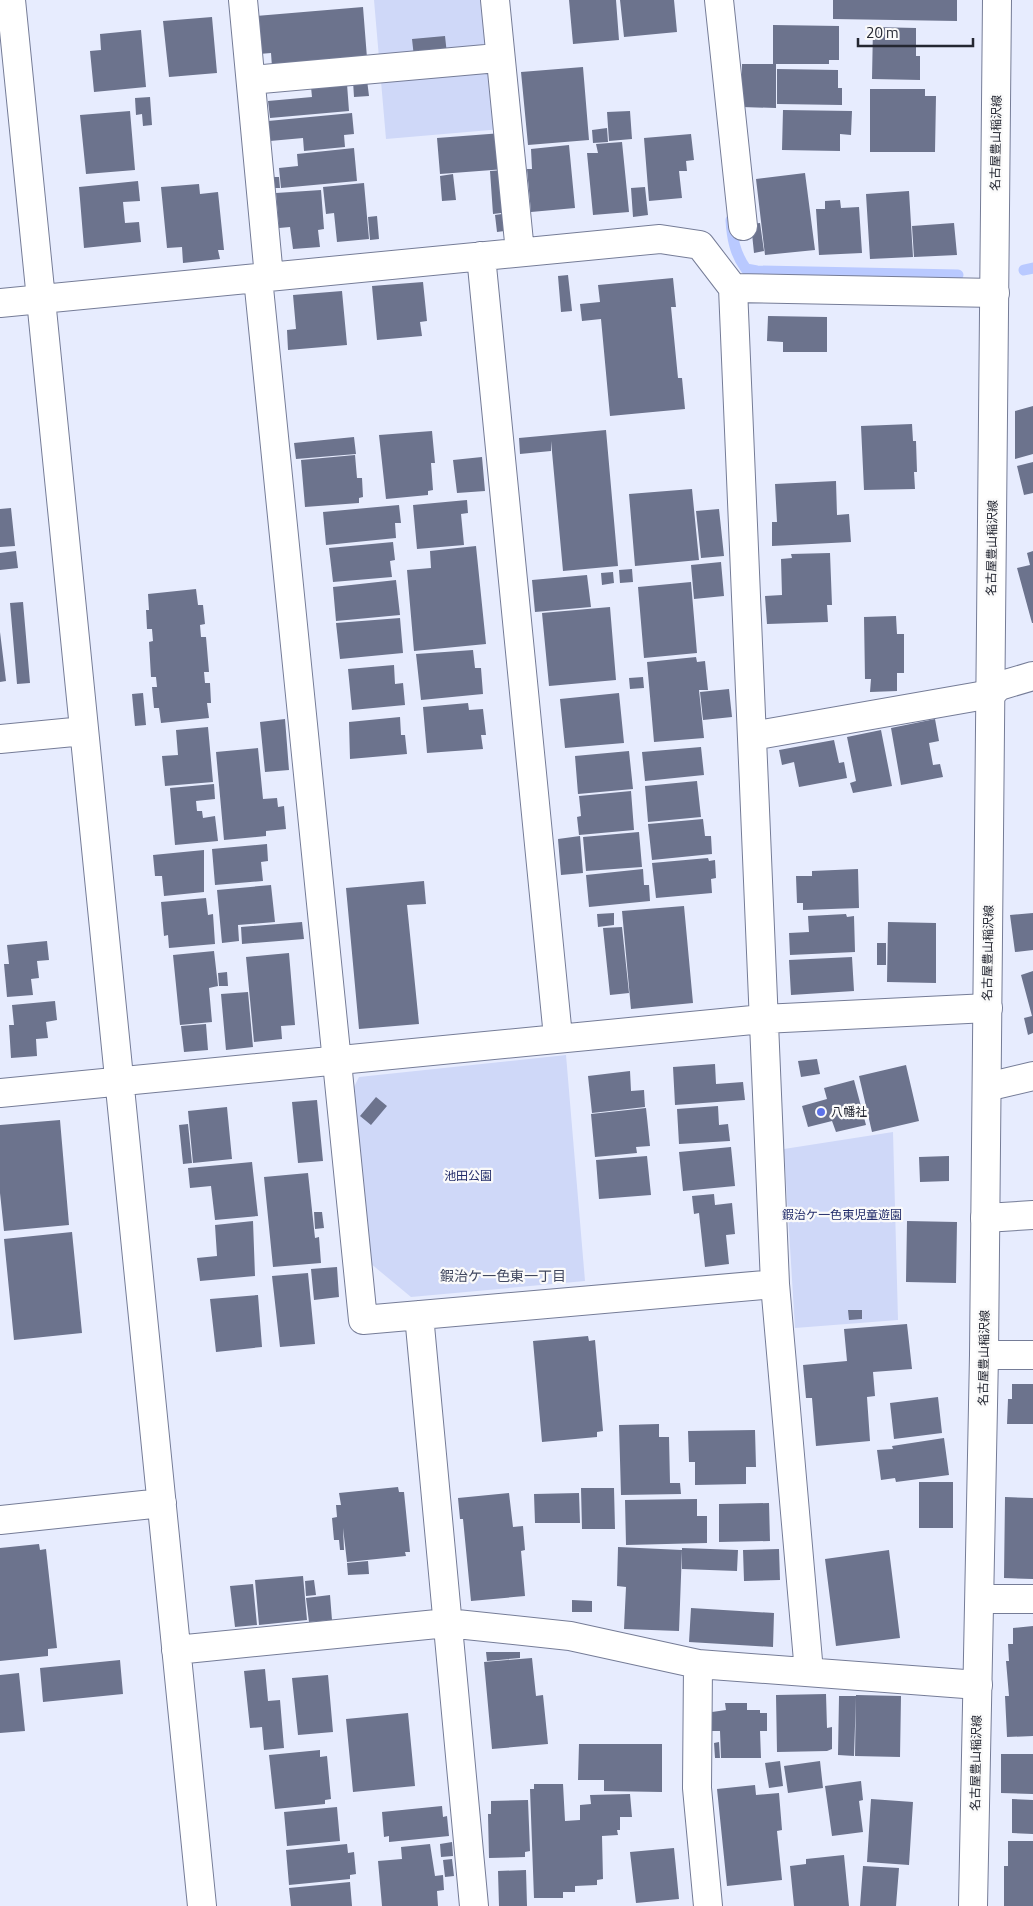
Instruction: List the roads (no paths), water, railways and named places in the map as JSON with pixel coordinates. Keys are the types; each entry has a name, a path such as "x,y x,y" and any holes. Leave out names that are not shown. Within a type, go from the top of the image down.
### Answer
{"street":[{"path":"11,0 202,1906"},
{"path":"243,0 251,80 263,277 363,1320 775,1284"},
{"path":"495,0 520,252"},
{"path":"719,0 742,226"},
{"name":"名古屋豊山稲沢線","path":"973,1906 984,1355 997,0"},
{"path":"251,80 486,59"},
{"path":"0,303 660,239 700,245 733,288 775,1284 809,1672"},
{"path":"481,256 558,1037"},
{"path":"733,288 994,294"},
{"path":"752,736 991,694 999,686 1033,676"},
{"path":"0,739 84,731"},
{"path":"0,1093 558,1037 763,1019 988,1008"},
{"path":"987,1087 1033,1076"},
{"path":"985,1218 1033,1214"},
{"path":"419,1314 474,1906"},
{"path":"984,1355 1033,1355"},
{"path":"0,1520 162,1503"},
{"path":"980,1599 1033,1599"},
{"path":"176,1650 448,1623 570,1636 698,1664 978,1685"},
{"path":"698,1664 697,1788 708,1906"}],"waterway":[{"path":"731,220 735,246 739,258 746,269 757,271 958,275"},
{"path":"1024,270 1033,268"}],"place":[{"name":"八幡社","path":"821,1112"}],"district":[{"name":"鍜治ケ一色東一丁目","path":"503,1276"}],"park label":[{"name":"池田公園","path":"468,1176"},
{"name":"鍜治ケ一色東児童遊園","path":"842,1215"}]}
